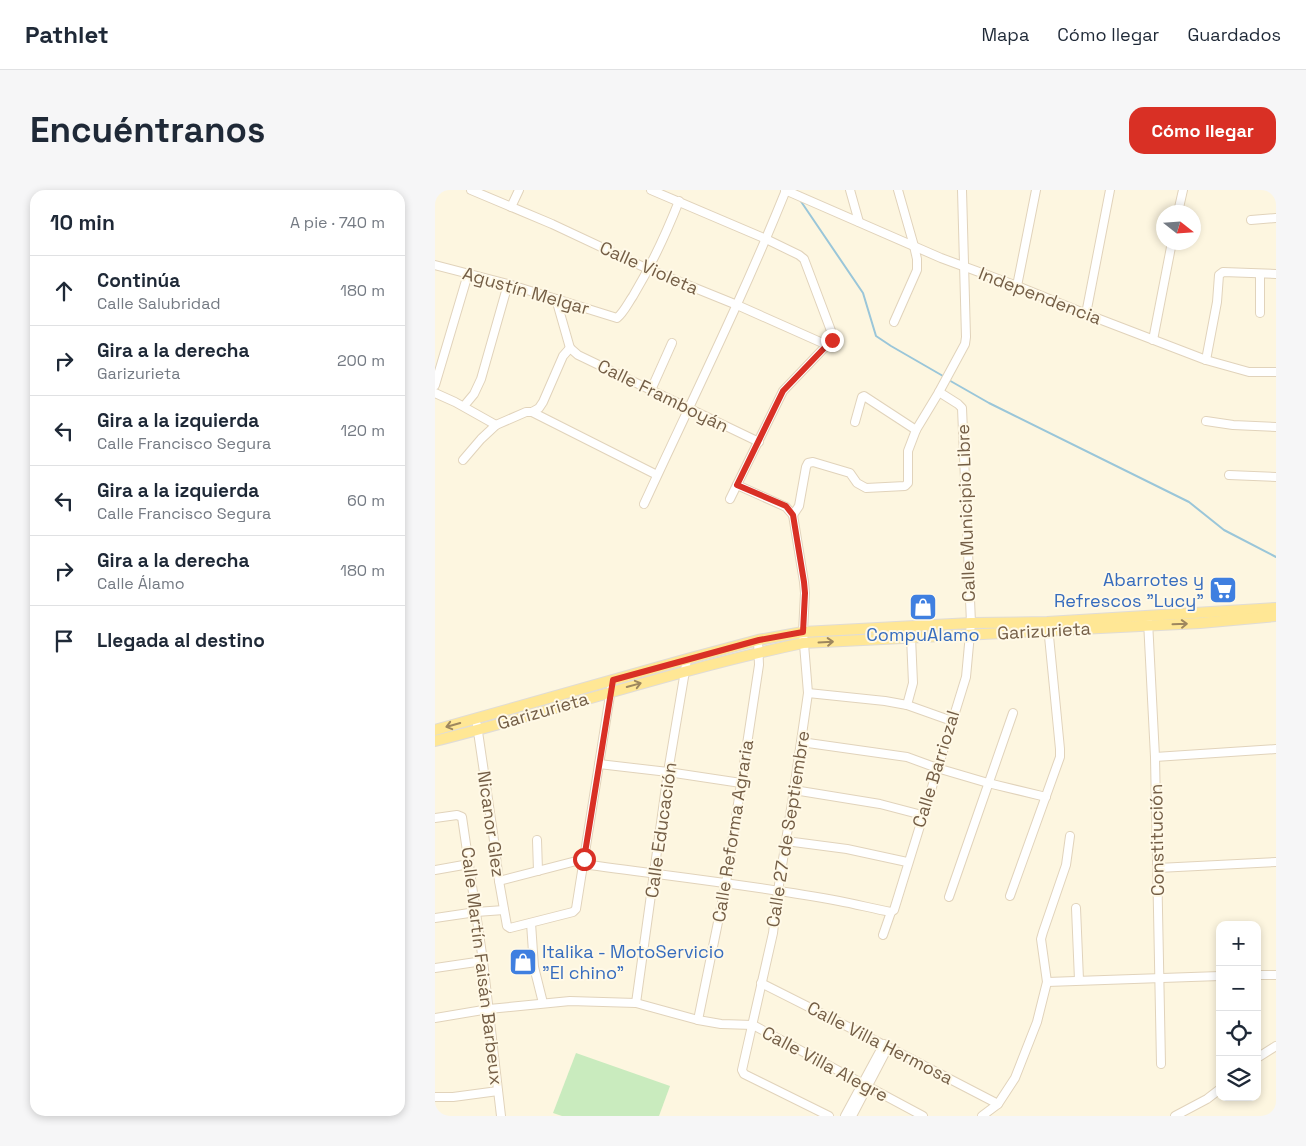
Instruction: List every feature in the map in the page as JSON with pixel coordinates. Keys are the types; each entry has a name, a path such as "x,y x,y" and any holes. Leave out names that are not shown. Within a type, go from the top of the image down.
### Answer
{"main road":[{"name":"Garizurieta","path":"435,740 759,652 803,643 970,635 1048,626 1148,621 1276,608"},
{"name":"Garizurieta","path":"1148,621 1200,623 1276,616"},
{"name":"Garizurieta","path":"435,730 687,659 759,640 803,632 971,623 1048,626"}],"street":[{"name":"Calle Violeta","path":"471,190 552,224 648,269 737,305 827,345"},
{"path":"511,207 519,190"},
{"path":"651,190 766,239 804,259 833,336 832,340 783,391 730,499"},
{"path":"850,190 859,222"},
{"path":"894,322 917,270 914,246 898,190"},
{"path":"737,485 786,506 793,515 799,506 808,463 813,462 850,473 857,483 866,488 905,486 908,483 907,451 916,430 965,344 962,190"},
{"path":"1017,286 1036,190"},
{"path":"1086,314 1110,190"},
{"path":"1180,205 1183,190"},
{"path":"644,504 737,305 787,191"},
{"name":"Independencia","path":"787,191 914,246 1206,360 1249,372 1276,372"},
{"path":"648,269 665,236 679,202"},
{"path":"1251,220 1276,218"},
{"path":"1153,340 1170,250"},
{"name":"Agustín Melgar","path":"435,265 508,284 617,318 638,288 648,269"},
{"path":"1206,360 1217,302 1219,275 1223,272 1276,274"},
{"path":"435,385 468,274"},
{"path":"1260,274 1260,313"},
{"path":"464,406 474,394 481,379 508,284"},
{"path":"532,412 539,408 543,402 563,356 570,348 556,299"},
{"path":"651,390 672,343"},
{"name":"Calle Framboyán","path":"570,348 578,355 759,442"},
{"name":"Calle Municipio Libre","path":"940,390 962,408 971,623"},
{"path":"435,393 464,406 496,424"},
{"path":"855,422 862,397 864,396 916,430"},
{"path":"463,460 496,424 526,412 532,412 657,476"},
{"path":"1205,421 1233,425 1276,427"},
{"path":"1229,475 1276,477"},
{"name":"Calle 27 de Septiembre","path":"793,515 805,593 803,643 808,694 773,933 742,1070 744,1074 829,1116"},
{"name":"Constitución","path":"1148,621 1155,757 1161,1064"},
{"name":"Calle Barriozal","path":"883,935 893,910 965,677 971,623"},
{"path":"1010,896 1060,757 1048,626"},
{"path":"907,705 913,683 911,637"},
{"name":"Calle Reforma Agraria","path":"698,1020 727,883 759,665 759,640"},
{"name":"Calle Educación","path":"637,1002 668,772 687,659"},
{"path":"543,1003 534,967 531,923 573,912 576,909 613,680"},
{"path":"808,694 885,701 907,705 952,721"},
{"path":"949,897 1013,714"},
{"name":"Nicanor Glez","path":"475,718 507,926 510,928 531,923"},
{"path":"801,742 907,756 937,768 988,783 1045,796"},
{"path":"1155,757 1276,749"},
{"path":"599,764 741,782"},
{"path":"794,790 880,804 922,815"},
{"name":"Calle Martín Faisán Barbeux","path":"435,818 457,815 462,817 483,961 501,1116"},
{"path":"982,1116 998,1104 1015,1078 1037,1022 1047,982 1041,939 1066,865 1070,836"},
{"path":"537,840 538,871"},
{"path":"786,841 847,849 907,862"},
{"path":"499,881 583,861 654,874 727,883 839,901 891,912"},
{"path":"1158,868 1276,862"},
{"path":"435,870 469,864"},
{"path":"1076,908 1079,980"},
{"path":"435,918 504,910"},
{"path":"435,968 483,961"},
{"path":"1261,975 1276,975"},
{"path":"1047,982 1216,976"},
{"name":"Calle Villa Hermosa","path":"761,983 998,1104"},
{"path":"435,1018 543,1003 569,1001 637,1002 698,1020 753,1026"},
{"name":"Calle Villa Alegre","path":"753,1026 923,1116"},
{"path":"845,1116 865,1085 886,1046"},
{"path":"1260,1056 1276,1046"},
{"path":"852,1116 865,1085"},
{"path":"435,1097 453,1097 498,1091"},
{"path":"1175,1116 1216,1092"}],"green space":[{"path":"576,1053 670,1086 659,1116 562,1116 553,1113"}],"waterway":[{"path":"800,200 863,293 876,336 943,376"},
{"path":"947,379 989,403 1189,502 1224,530 1276,557"}],"place":[{"name":"Abarrotes y Refrescos \"Lucy\"","path":"1223,590"},
{"name":"CompuAlamo","path":"923,607"},
{"name":"Italika - MotoServicio \"El chino\"","path":"523,962"}],"route":[{"path":"584,859 613,680 759,640 803,632 805,593 793,515 786,506 737,485 783,391 832,340"}]}
